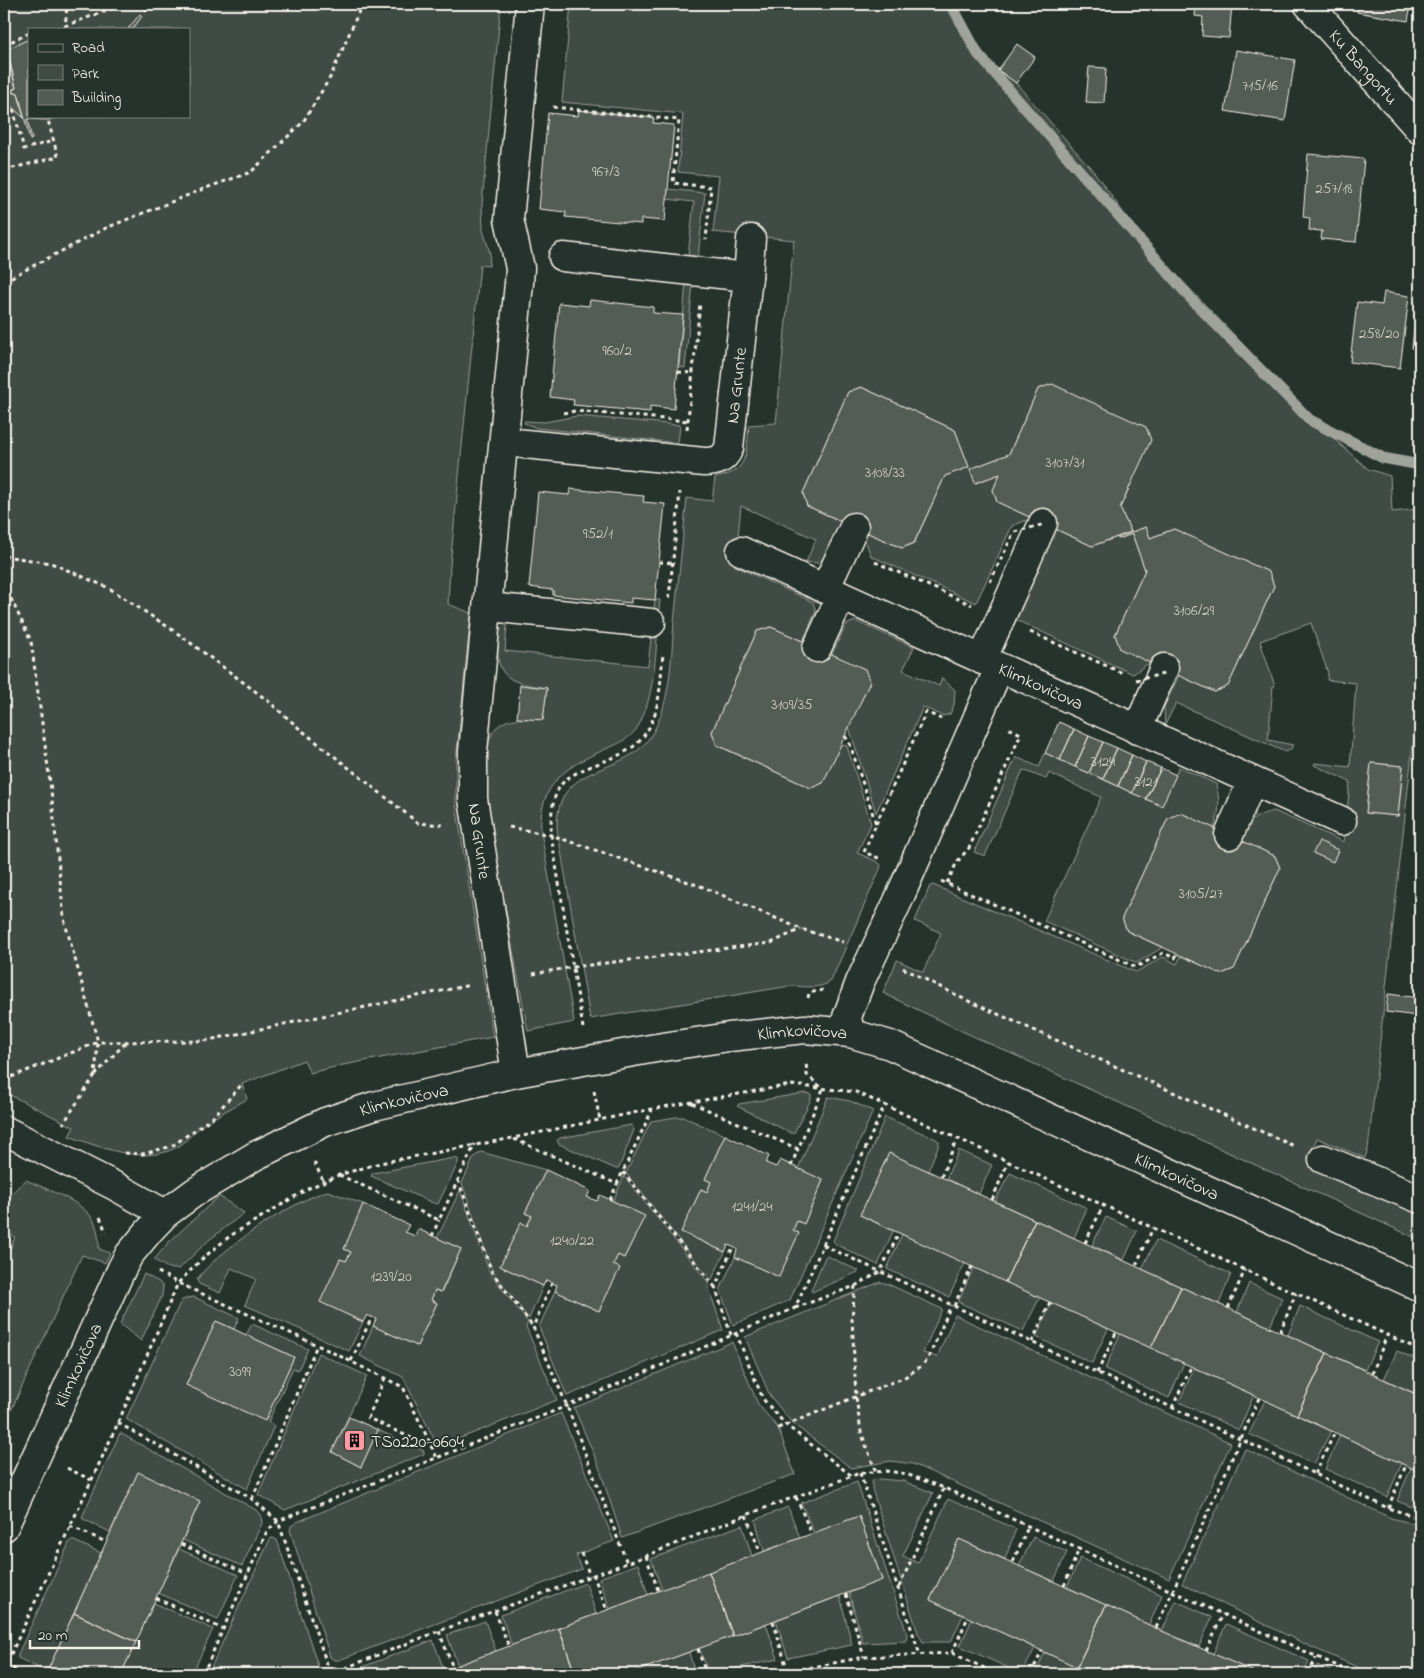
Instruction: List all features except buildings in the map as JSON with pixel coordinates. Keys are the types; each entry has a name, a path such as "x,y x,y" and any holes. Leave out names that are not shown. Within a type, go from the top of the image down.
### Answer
{"street":[{"name":"Na Grunte","path":"516,1073 473,799 473,751 505,442 519,283 520,268 509,219 530,4"},
{"name":"Ku Bangortu","path":"1308,4 1420,130"},
{"path":"564,256 748,276 751,239"},
{"name":"Na Grunte","path":"505,442 704,462 716,462 725,457 729,448 748,276"},
{"path":"850,1033 847,1018 850,1007 910,872 1044,524"},
{"path":"818,648 854,527"},
{"name":"Klimkovičova","path":"741,551 1342,821"},
{"path":"488,607 651,623"},
{"path":"1137,730 1164,671"},
{"path":"1228,835 1252,781"},
{"name":"Klimkovičova","path":"4,1527 122,1268 129,1255 166,1214 195,1192 228,1171 325,1122 374,1106 516,1073 588,1060 729,1037 805,1028 850,1033 890,1045 1420,1287"},
{"path":"4,1130 166,1214"},
{"path":"1323,1159 1420,1199"}],"path":[{"path":"67,4 65,27 124,4"},
{"path":"138,4 148,12"},
{"path":"4,281 106,228 206,188 252,172 302,122 331,76 362,4"},
{"path":"4,45 28,33"},
{"path":"520,104 679,120 673,183"},
{"path":"13,109 24,149 53,141"},
{"path":"4,170 58,157 48,120"},
{"path":"668,182 711,187 669,601"},
{"path":"678,372 693,374"},
{"path":"988,592 990,582 1014,532 1044,524"},
{"path":"4,556 50,564 109,588 180,635 267,700 300,729 418,823 521,828 551,835 703,887 801,929 873,954 964,998 1323,1159"},
{"path":"866,558 973,606"},
{"path":"659,562 673,563"},
{"path":"4,584 31,640 51,790 64,919 98,1042 95,1075"},
{"path":"600,1120 588,1060 551,835 552,806 558,792 567,779 628,751 642,739 652,722 658,705 664,648"},
{"path":"1136,680 1164,671"},
{"path":"944,720 926,712 864,852 910,872 928,875 1136,967 1163,953 1175,958 1177,954"},
{"path":"845,736 850,744 876,824"},
{"path":"4,1080 98,1042 204,1040 501,979 573,967 771,943 801,929"},
{"path":"823,1089 807,1075 805,1028 809,993 822,990 828,986"},
{"path":"70,1129 62,1125 95,1075 126,1042"},
{"path":"117,1152 143,1154 172,1146 213,1117 242,1084"},
{"path":"24,1674 4,1666 118,1423 178,1283 203,1258 230,1236 309,1188 339,1175 380,1163 792,1085 856,1092 1420,1350"},
{"path":"791,1166 823,1089"},
{"path":"692,1103 798,1149"},
{"path":"795,1308 885,1104"},
{"path":"610,1200 652,1110"},
{"path":"513,1138 617,1184"},
{"path":"941,1177 957,1139"},
{"path":"432,1236 475,1144"},
{"path":"992,1200 1008,1162"},
{"path":"623,1172 714,1287 731,1335"},
{"path":"339,1175 439,1220"},
{"path":"458,1180 492,1272 533,1326 567,1406 627,1563"},
{"path":"1086,1243 1103,1206"},
{"path":"1136,1266 1152,1228"},
{"path":"203,1674 267,1531 278,1521 567,1406 795,1308 855,1286 880,1272 899,1233"},
{"path":"823,1245 1388,1508 1420,1518"},
{"path":"714,1287 733,1247"},
{"path":"778,1428 905,1377 923,1365 930,1355 972,1266"},
{"path":"1228,1308 1245,1270"},
{"path":"178,1283 317,1345 403,1387 437,1458"},
{"path":"533,1326 552,1283"},
{"path":"855,1286 852,1318 856,1397 861,1432 876,1472"},
{"path":"1280,1332 1296,1293"},
{"path":"1032,1342 1050,1302"},
{"path":"351,1361 372,1317"},
{"path":"736,1333 763,1399 786,1425 852,1476"},
{"path":"1097,1373 1116,1333"},
{"path":"1372,1374 1387,1335"},
{"path":"252,1498 317,1345"},
{"path":"1172,1408 1191,1367"},
{"path":"385,1378 368,1418 432,1448"},
{"path":"1156,1628 1259,1398"},
{"path":"118,1423 252,1498 278,1521 329,1674 438,1631 646,1556 746,1515 860,1473 888,1471 906,1474 944,1488 1224,1614 1316,1658 1355,1674"},
{"path":"1315,1474 1335,1432"},
{"path":"1388,1508 1406,1465"},
{"path":"860,1473 920,1655"},
{"path":"898,1589 944,1488"},
{"path":"796,1497 811,1534"},
{"path":"746,1515 760,1552"},
{"path":"70,1526 106,1542"},
{"path":"1013,1562 1028,1527"},
{"path":"181,1544 247,1574"},
{"path":"1064,1586 1079,1549"},
{"path":"582,1553 607,1610"},
{"path":"646,1556 658,1590"},
{"path":"846,1594 864,1657"},
{"path":"156,1598 223,1629"},
{"path":"496,1611 508,1647"},
{"path":"1206,1650 1224,1614"},
{"path":"952,1653 968,1617"},
{"path":"773,1621 788,1672"},
{"path":"438,1631 453,1668"},
{"path":"698,1649 706,1674"},
{"path":"1031,1674 1042,1650"},
{"path":"778,1674 864,1657 896,1654 952,1653 996,1674"},
{"path":"1308,1674 1316,1658"},
{"path":"984,1674 986,1670"}],"green space":[{"path":"4,4 501,4 482,203 483,230 490,253 489,266 480,265 450,566 448,604 471,613 456,761 456,804 493,1037 310,1073 304,1060 242,1084 247,1099 204,1124 175,1148 159,1154 133,1154 93,1145 69,1136 74,1127 4,1092"},
{"path":"571,4 942,4 998,70 1016,83 1095,173 1143,240 1332,437 1368,469 1390,476 1392,512 1420,509 1420,681 1368,1149 1365,1158 1317,1138 1308,1158 1420,1209 1420,1240 964,1032 883,993 897,960 923,972 941,933 915,921 930,886 933,885 1136,972 1163,957 1177,964 1181,956 1221,974 1234,969 1280,868 1275,856 1240,840 1252,820 1274,811 1344,842 1350,782 1314,765 1315,763 1350,767 1356,683 1327,680 1328,673 1311,623 1260,641 1275,686 1273,686 1268,740 1293,745 1290,750 1285,752 1176,703 1165,725 1164,707 1179,675 1214,692 1228,686 1274,586 1269,572 1174,529 1150,538 1146,527 1131,532 1120,508 1038,389 1009,454 971,469 976,483 1000,474 993,490 997,502 1032,518 1012,526 976,603 871,556 864,537 866,532 901,548 914,544 945,476 969,467 955,430 861,387 848,392 803,493 807,506 842,522 827,554 819,563 806,562 816,539 741,506 735,566 813,602 816,611 803,641 771,627 757,631 712,732 716,745 811,788 823,783 841,744 847,746 871,824 857,853 881,865 831,981 817,987 790,986 590,1019 557,828 560,806 567,791 579,780 624,759 638,750 650,737 657,725 666,696 671,666 687,498 712,501 715,478 729,474 737,469 744,459 749,425 776,423 794,240 713,232 719,176 678,172 683,114 562,102","holes":["1371,763 1403,766 1398,816 1366,813"]},
{"path":"668,189 705,193 698,257 688,256 694,202 667,199"},
{"path":"686,281 693,282 685,368 679,367"},
{"path":"577,416 680,425 678,443 537,428 524,423 525,421 545,422"},
{"path":"1055,529 1092,546 1132,534 1145,570 1115,635 1121,649 1150,662 1133,674 1016,620 1005,645 1005,640"},
{"path":"655,600 660,600 652,683 644,715 637,728 623,741 592,755 567,770 557,779 544,801 541,815 541,832 574,1022 528,1031 491,825 487,798 486,761 490,738 501,724 512,719 543,720 547,688 518,682 505,674 500,667 498,658 499,633 505,624 507,625 505,651 648,666"},
{"path":"855,621 914,647 903,670 939,686 942,678 955,690 954,705 950,714 943,716 923,707 876,813 849,727 832,654 846,625"},
{"path":"1045,753 1161,806 1179,767 1216,784 1219,806 1214,828 1181,813 1168,818 1122,918 1127,931 1161,947 1137,963 1044,921 1101,797 1049,773 1046,779 1023,770 985,856 974,852 1016,757 1039,767"},
{"path":"805,1093 811,1094 811,1099 794,1133 737,1106 739,1104"},
{"path":"828,1097 850,1101 873,1111 790,1300 733,1325 720,1290 735,1257 779,1277 797,1221 804,1223 823,1181 798,1169"},
{"path":"683,1117 725,1135 705,1179 711,1182 707,1192 701,1189 681,1232 725,1252 711,1281 626,1173 651,1121"},
{"path":"885,1117 936,1139 939,1141 939,1144 928,1171 889,1154 860,1215 893,1231 878,1265 837,1245 833,1241"},
{"path":"631,1125 634,1130 619,1168 616,1169 559,1144 557,1140 560,1138"},
{"path":"959,1150 992,1165 979,1194 946,1179"},
{"path":"481,1152 546,1170 525,1213 532,1216 527,1226 521,1223 500,1266 543,1286 529,1319 492,1271 462,1183 474,1157"},
{"path":"454,1158 458,1159 458,1163 438,1204 371,1176 373,1173"},
{"path":"1010,1173 1087,1208 1074,1238 995,1201"},
{"path":"624,1176 709,1283 708,1286 723,1330 567,1396 539,1327 555,1291 599,1311 619,1268 613,1265 618,1255 624,1258 644,1216 613,1201"},
{"path":"26,1180 65,1197 83,1208 95,1223 99,1249 110,1253 105,1263 82,1255 4,1426 4,1262 15,1237 4,1232 4,1214 9,1198"},
{"path":"460,1190 490,1273 528,1322 526,1327 557,1400 438,1447 403,1377 360,1356 373,1326 417,1346 437,1303 431,1300 435,1290 442,1292 461,1249 437,1238"},
{"path":"328,1191 363,1204 345,1249 351,1252 346,1261 340,1259 321,1302 363,1322 349,1351 245,1305 256,1279 231,1268 220,1293 199,1284 197,1280 220,1256 257,1228 297,1204"},
{"path":"219,1196 244,1213 209,1240 180,1268 170,1268 154,1260 168,1243"},
{"path":"1106,1217 1137,1231 1124,1260 1092,1245"},
{"path":"902,1234 965,1263 949,1297 887,1269"},
{"path":"1156,1240 1231,1274 1219,1304 1142,1269"},
{"path":"827,1256 859,1271 812,1292 811,1290"},
{"path":"974,1267 1040,1297 1023,1331 958,1302"},
{"path":"144,1274 159,1282 163,1287 162,1296 141,1341 120,1324"},
{"path":"880,1282 942,1309 923,1353 937,1357 955,1315 1231,1443 1169,1579 913,1464 891,1461 851,1468 792,1423 770,1396 745,1337"},
{"path":"1249,1283 1282,1298 1270,1327 1237,1312"},
{"path":"194,1297 239,1318 234,1329 216,1321 187,1385 265,1420 294,1357 246,1335 252,1324 308,1349 298,1370 293,1368 268,1422 274,1426 247,1489 126,1419 181,1301"},
{"path":"1052,1302 1108,1329 1092,1363 1036,1337"},
{"path":"1300,1306 1378,1342 1365,1370 1288,1335"},
{"path":"1120,1334 1184,1363 1169,1398 1105,1369"},
{"path":"732,1342 758,1404 778,1428 795,1474 622,1538 598,1464 574,1408"},
{"path":"1397,1351 1420,1361 1420,1386 1417,1394 1384,1379"},
{"path":"318,1353 367,1376 332,1452 361,1467 378,1430 424,1451 424,1454 285,1510 258,1495"},
{"path":"1194,1368 1254,1395 1239,1430 1179,1402"},
{"path":"1265,1400 1331,1431 1314,1464 1249,1434"},
{"path":"561,1413 614,1541 576,1555 582,1569 339,1660 334,1660 330,1657 290,1530 291,1526"},
{"path":"120,1433 256,1510 261,1516 262,1523 242,1566 183,1540 200,1501 138,1473 110,1532 83,1519 82,1517"},
{"path":"1340,1435 1402,1463 1387,1497 1325,1469"},
{"path":"1245,1449 1391,1518 1420,1525 1420,1674 1373,1674 1309,1646 1182,1584"},
{"path":"1411,1468 1420,1472 1420,1510 1397,1501"},
{"path":"872,1480 903,1481 933,1493 903,1556 918,1563 948,1499 1016,1529 1005,1559 959,1539 930,1600 963,1615 951,1642 923,1642 918,1633 872,1489"},
{"path":"857,1482 907,1634 906,1641 863,1643 849,1593 882,1579 859,1516 814,1533 801,1503"},
{"path":"788,1507 800,1538 764,1551 755,1520"},
{"path":"742,1525 752,1556 662,1590 651,1559"},
{"path":"1033,1537 1067,1552 1054,1581 1019,1566"},
{"path":"270,1539 277,1540 318,1666 314,1672 306,1674 208,1674"},
{"path":"72,1540 101,1553 47,1672 18,1658 18,1654"},
{"path":"179,1549 238,1575 218,1619 158,1593"},
{"path":"1080,1558 1162,1595 1149,1625 1067,1587"},
{"path":"638,1564 648,1595 610,1609 599,1578"},
{"path":"586,1583 596,1614 512,1646 501,1615"},
{"path":"840,1596 852,1645 788,1658 776,1620"},
{"path":"1176,1601 1212,1617 1199,1647 1162,1631"},
{"path":"154,1603 213,1629 192,1674 121,1674"},
{"path":"972,1619 1035,1648 1022,1674 960,1646"},
{"path":"485,1621 496,1651 458,1666 447,1635"},
{"path":"766,1624 778,1659 709,1674 699,1648"},
{"path":"1226,1624 1309,1661 1303,1674 1259,1674 1213,1654"},
{"path":"433,1640 444,1670 434,1674 344,1674"},
{"path":"689,1652 695,1674 629,1674"},
{"path":"1045,1652 1093,1674 1035,1674"},
{"path":"1317,1665 1338,1674 1313,1674"}],"waterway":[{"path":"951,4 978,54 1193,301 1310,420 1383,458 1420,465"}],"place":[{"name":"TS0220-0604","path":"355,1441"}]}
